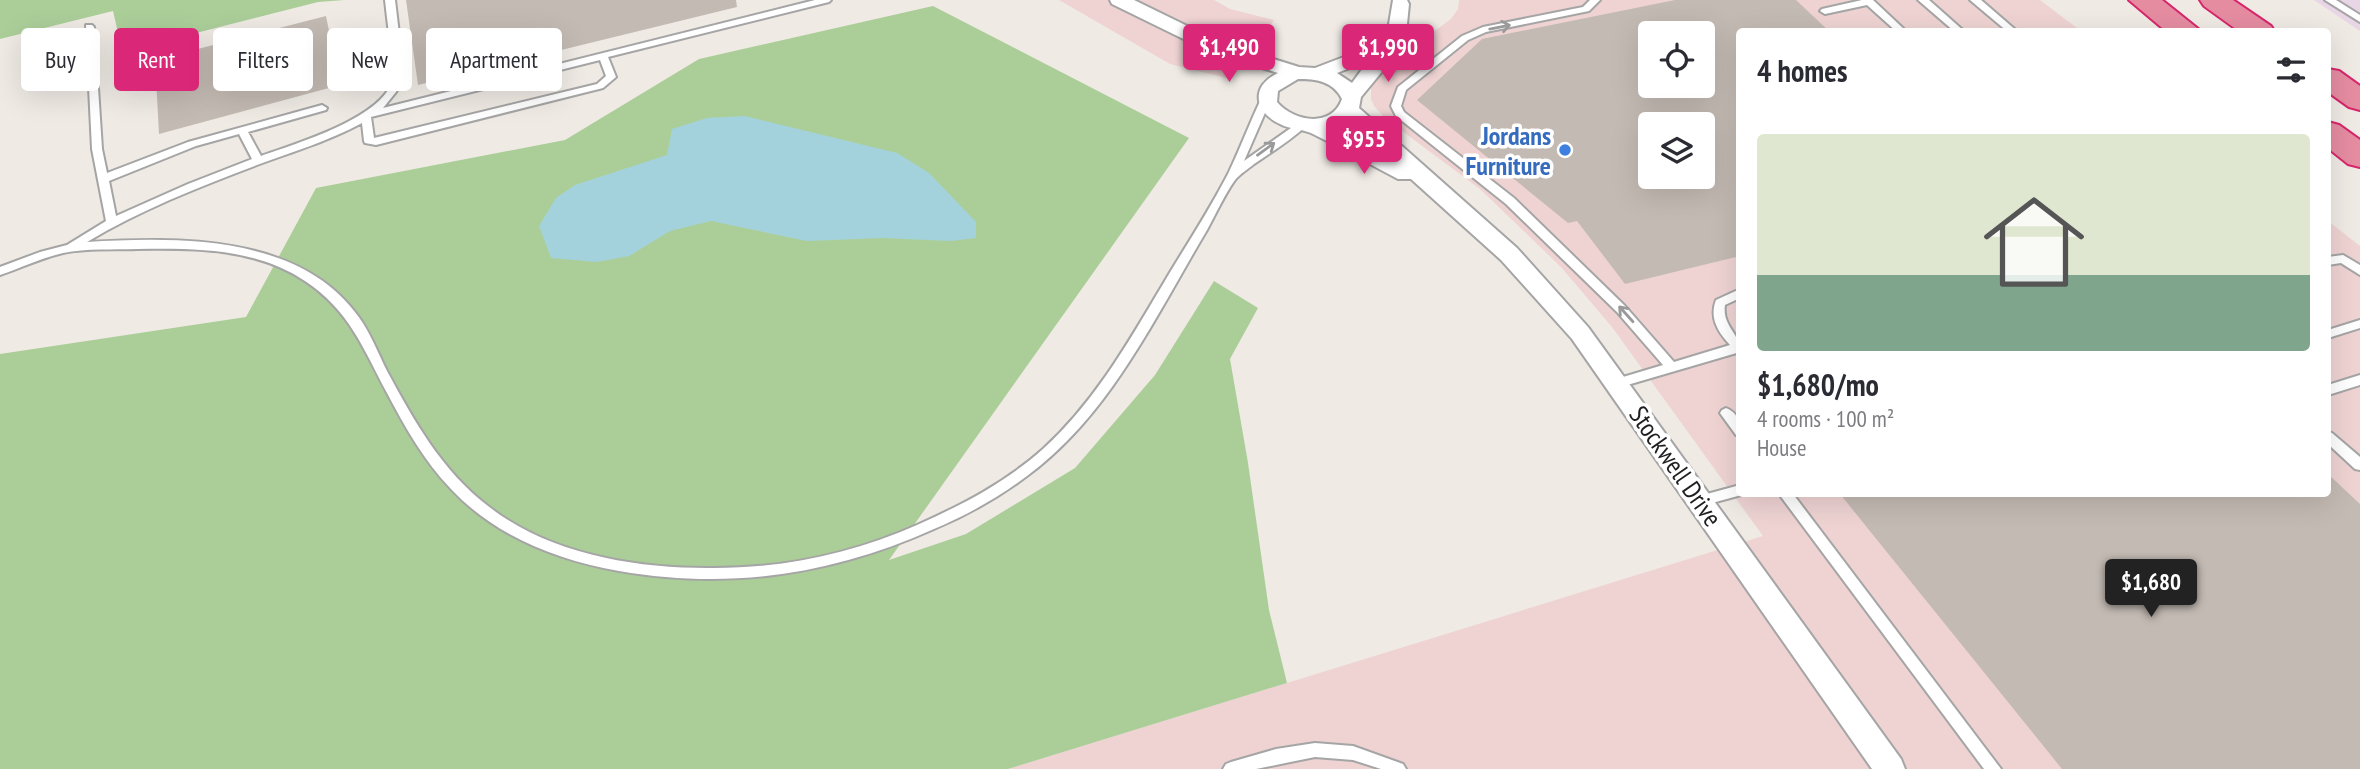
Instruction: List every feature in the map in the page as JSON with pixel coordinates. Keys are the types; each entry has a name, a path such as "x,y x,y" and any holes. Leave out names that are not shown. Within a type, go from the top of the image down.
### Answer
{"highway":[{"path":"2143,0 2182,28"},
{"path":"2214,0 2254,28"},
{"path":"2331,80 2360,100"},
{"path":"2331,134 2360,156"}],"street":[{"path":"1119,0 1214,47 1339,82 1350,103"},
{"path":"1214,47 1267,95 1276,116 1308,126 1339,120 1375,68 1382,49 1398,24 1400,2"},
{"path":"1267,95 1275,82 1382,49"},
{"name":"Stockwell Drive","path":"1350,103 1433,188 1483,230 1535,281 1580,333 1890,769"},
{"name":"Stockwell Drive","path":"1308,126 1433,188"}],"lane":[{"path":"0,271 71,248 111,221 330,134 366,115 388,98 396,87 399,76 390,0"},
{"path":"366,115 826,0"},
{"path":"1595,0 1586,9 1483,30 1465,38 1402,89 1396,106 1400,114 1510,201 1622,309 1671,366"},
{"path":"1923,0 1956,28"},
{"path":"1975,0 2009,28"},
{"path":"2330,0 2360,19"},
{"path":"1825,11 1868,1 1898,28"},
{"path":"89,27 97,149 111,221"},
{"path":"366,115 367,138 376,142 587,90 600,86 611,77 603,56"},
{"path":"71,248 183,245 215,247 255,254 291,266 320,284 354,319 426,448 449,479 474,504 505,527 581,558 639,570 695,576 750,575 811,566 869,551 975,503 1014,480 1048,452 1104,391 1232,175 1267,95"},
{"path":"103,179 192,144 322,108"},
{"path":"1232,175 1308,126"},
{"path":"242,130 258,161"},
{"path":"2331,261 2343,259 2360,271"},
{"path":"1736,295 1720,303 1717,315 1719,322 1736,343"},
{"path":"2331,333 2360,324"},
{"path":"1617,383 1736,348"},
{"path":"2331,389 2357,383"},
{"path":"1726,413 1736,426"},
{"path":"2331,440 2360,465"},
{"path":"1701,501 1736,491"},
{"path":"1788,497 1993,769"},
{"path":"1231,769 1298,750 1330,748 1362,755 1398,769"}],"shaded area":[{"path":"1059,0 1214,0 1230,9 1274,20 1231,79 1170,64"},
{"path":"1459,0 2040,0 2077,28 1736,28 1736,497 2331,497 2331,223 2360,246 2360,769 1008,769 1763,536 1612,327 1561,267 1480,189 1386,119 1374,106 1371,85 1379,72 1451,19 1458,9"},
{"path":"2314,0 2360,0 2360,31"}],"green space":[{"path":"0,0 344,0 318,2 199,32 199,28 117,28 113,11 44,28 21,28 21,34 0,39"},
{"path":"933,6 1189,138 889,560 966,534 1075,468 1155,375 1214,281 1258,308 1230,359 1269,610 1287,683 1008,769 0,769 0,354 246,317 316,188 565,140 699,59"}],"water":[{"path":"745,116 897,153 929,173 976,222 976,238 951,241 883,238 807,241 711,221 670,231 629,256 597,262 551,258 539,226 556,198 575,185 667,155 672,129 707,118"}],"building":[{"path":"406,0 736,0 737,7 562,50 562,28 426,28 426,83 418,85"},
{"name":"Jordans Furniture","path":"1675,0 1796,0 1826,28 1736,28 1736,257 1625,284 1577,221 1568,223 1417,100 1482,39"},
{"path":"326,16 328,28 327,89 159,134 157,91 199,91 199,49 213,45 213,91 313,91 313,28 279,28"},
{"path":"2331,477 2360,504 2360,769 2062,769 1842,497 2331,497"}],"place":[{"name":"Jordans Furniture","path":"1565,150"}]}
